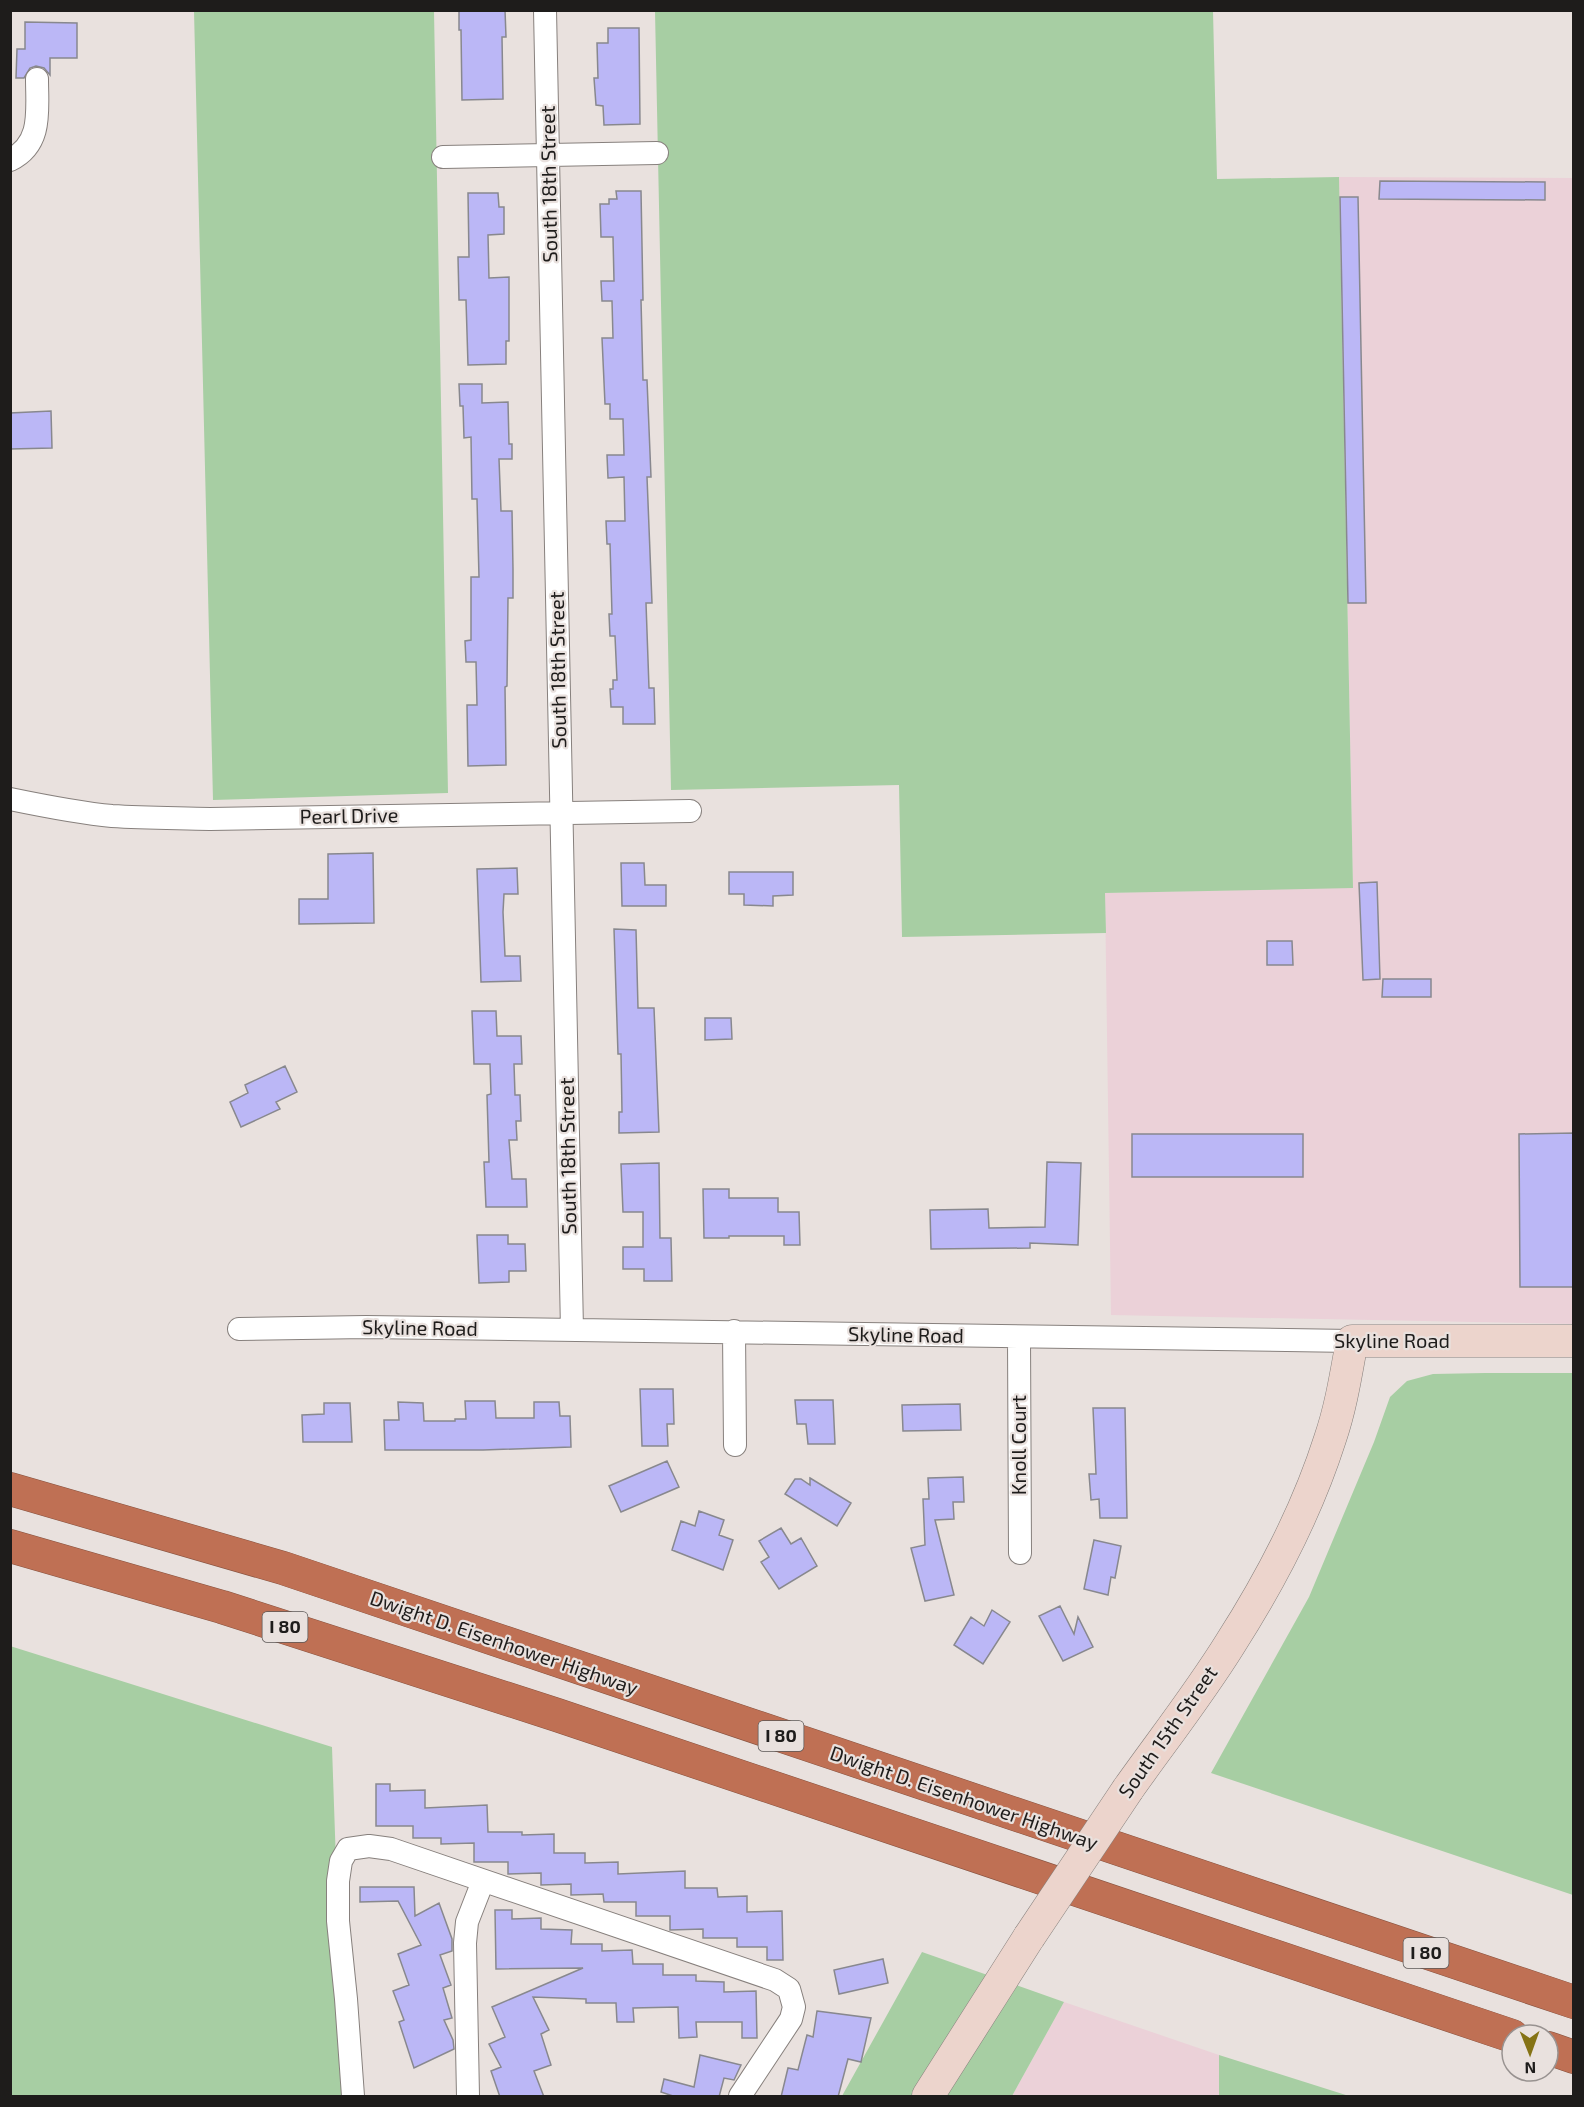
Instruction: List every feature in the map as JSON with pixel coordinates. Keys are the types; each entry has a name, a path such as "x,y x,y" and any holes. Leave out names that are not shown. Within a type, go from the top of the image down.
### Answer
{"highway":[{"name":"Dwight D. Eisenhower Highway","path":"10,1489 283,1568 1574,2002"},
{"name":"I 80","path":"10,1546 222,1607 546,1712 1500,2032"}],"main road":[{"name":"Skyline Road","path":"1352,1341 1574,1341"},
{"name":"South 15th Street","path":"928,2097 1029,1937 1128,1789 1231,1644 1296,1526 1315,1481 1331,1437 1344,1388 1352,1341"}],"street":[{"name":"South 18th Street","path":"545,10 572,1330"},
{"path":"10,160 22,154 32,142 37,119 37,79"},
{"path":"443,157 657,153"},
{"name":"Pearl Drive","path":"10,799 110,816 153,818 690,811"},
{"name":"Skyline Road","path":"239,1329 366,1327 1352,1341"},
{"path":"734,1331 735,1445"},
{"name":"Knoll Court","path":"1019,1337 1020,1553"},
{"path":"353,2097 338,1921 338,1881 341,1861 348,1849 369,1846 391,1849 775,1980 789,1989 794,2007 791,2019 740,2097"},
{"path":"468,2097 465,1942 467,1922 483,1881"}],"shaded area":[{"path":"1339,177 1573,178 1573,1324 1111,1315 1105,893 1353,887"},
{"path":"1064,2002 1219,2055 1219,2096 1012,2096"}],"green space":[{"path":"194,11 434,11 448,793 213,800"},
{"path":"655,11 1213,11 1217,179 1339,177 1353,888 1105,893 1106,933 902,937 899,785 671,790"},
{"path":"1573,1373 1573,1895 1211,1773 1309,1597 1374,1442 1390,1397 1407,1381 1433,1374"},
{"path":"10,1646 332,1747 338,1921 353,2096 11,2096"},
{"path":"922,1952 1064,2002 1012,2096 842,2096"},
{"path":"1219,2055 1349,2096 1219,2096"}],"building":[{"path":"459,10 505,10 506,37 502,37 503,99 462,100"},
{"path":"25,22 77,23 77,58 50,58 50,75 44,68 36,66 30,68 24,78 16,78 17,49 25,49"},
{"path":"608,28 639,28 640,124 604,125 603,106 596,105 594,78 598,78 597,43 608,43"},
{"path":"1380,181 1545,182 1545,200 1379,199"},
{"path":"616,191 641,191 643,380 647,380 651,477 647,477 652,603 646,603 649,688 654,688 655,724 623,724 623,707 611,707 610,689 613,689 613,680 617,680 615,636 610,636 609,614 612,614 610,544 607,544 606,521 625,521 624,477 608,478 607,455 624,455 623,419 610,419 610,404 605,404 602,338 613,338 612,301 602,301 601,281 614,281 613,237 601,237 600,204 609,204 609,199 617,199"},
{"path":"468,193 498,193 499,207 504,207 504,234 488,235 489,278 509,277 509,341 506,341 506,364 468,365 466,300 459,300 458,257 469,257"},
{"path":"1340,197 1358,197 1366,603 1348,603"},
{"path":"459,384 482,384 482,403 508,402 509,444 512,444 512,459 499,459 501,511 512,511 513,598 508,598 507,686 505,687 506,765 468,766 467,705 477,705 476,662 466,662 465,641 471,640 471,577 479,577 477,499 472,499 471,437 464,438 463,406 460,406"},
{"path":"51,411 52,448 10,449 10,413"},
{"path":"373,853 374,923 299,924 299,899 328,899 328,854"},
{"path":"621,863 644,863 645,885 666,885 666,906 622,906"},
{"path":"517,868 518,894 504,894 503,912 505,956 520,956 521,981 481,982 477,869"},
{"path":"729,872 793,872 793,895 773,896 773,906 744,905 744,894 729,894"},
{"path":"1377,882 1380,979 1363,980 1359,883"},
{"path":"614,929 636,930 638,1008 654,1008 659,1132 619,1133 619,1112 622,1112 621,1054 618,1054"},
{"path":"1267,941 1292,941 1293,965 1267,965"},
{"path":"1383,979 1431,979 1431,997 1382,997"},
{"path":"472,1011 496,1011 497,1036 521,1036 522,1064 514,1064 515,1095 520,1095 521,1121 516,1121 517,1140 509,1140 512,1179 526,1179 527,1207 486,1207 484,1162 489,1162 487,1095 491,1094 490,1064 474,1064"},
{"path":"705,1018 731,1018 732,1039 705,1040"},
{"path":"285,1066 297,1092 276,1102 280,1109 241,1127 230,1102 248,1093 245,1085"},
{"path":"1574,1133 1574,1287 1520,1287 1519,1134"},
{"path":"1132,1134 1303,1134 1303,1177 1132,1177"},
{"path":"1047,1162 1081,1163 1078,1245 1030,1243 1030,1248 931,1249 930,1210 988,1209 989,1228 1045,1227"},
{"path":"659,1163 660,1238 671,1238 672,1281 644,1281 644,1269 623,1269 623,1247 643,1247 643,1212 623,1212 621,1164"},
{"path":"703,1189 729,1189 729,1198 778,1198 778,1212 799,1212 800,1245 784,1245 784,1236 704,1238"},
{"path":"477,1235 508,1235 508,1244 525,1244 526,1271 509,1271 509,1282 479,1283"},
{"path":"640,1389 673,1389 674,1424 667,1424 668,1446 642,1446"},
{"path":"795,1400 833,1400 835,1444 808,1444 806,1424 797,1424"},
{"path":"465,1401 495,1401 496,1418 534,1418 534,1402 559,1402 560,1416 570,1416 571,1447 385,1450 384,1420 399,1420 398,1402 423,1403 424,1421 455,1421 455,1419 466,1419"},
{"path":"324,1403 350,1403 352,1442 303,1442 302,1415 324,1414"},
{"path":"960,1404 961,1430 903,1431 902,1405"},
{"path":"1093,1408 1125,1408 1127,1518 1100,1518 1099,1499 1091,1500 1089,1474 1096,1474"},
{"path":"667,1461 679,1487 621,1512 609,1486"},
{"path":"963,1477 964,1502 953,1502 954,1519 935,1520 954,1595 925,1601 911,1548 925,1545 923,1499 929,1499 928,1478"},
{"path":"810,1478 851,1503 837,1526 785,1494 795,1479 801,1479 810,1485"},
{"path":"699,1511 724,1520 719,1535 733,1540 723,1570 672,1550 681,1521 695,1526"},
{"path":"781,1528 791,1544 801,1538 817,1566 779,1589 761,1562 769,1557 759,1541"},
{"path":"1094,1540 1121,1546 1115,1578 1111,1577 1108,1595 1084,1589"},
{"path":"1060,1606 1074,1634 1078,1617 1093,1647 1063,1661 1039,1616"},
{"path":"992,1610 1010,1622 983,1664 954,1645 971,1617 984,1626"},
{"path":"376,1784 390,1784 390,1791 425,1790 425,1808 487,1805 488,1832 522,1832 522,1835 554,1834 554,1853 585,1853 585,1863 618,1862 618,1874 685,1871 685,1888 717,1888 718,1897 747,1896 747,1912 782,1911 783,1960 767,1960 767,1947 737,1947 737,1938 703,1938 703,1929 670,1930 670,1916 636,1916 636,1902 604,1902 603,1894 571,1895 571,1884 541,1885 541,1873 508,1874 508,1862 474,1862 474,1843 441,1844 441,1838 413,1838 413,1826 376,1826"},
{"path":"360,1887 414,1887 415,1916 439,1903 452,1939 452,1951 440,1955 451,1985 443,1988 452,2018 444,2020 453,2040 454,2049 414,2068 399,2022 404,2020 393,1991 409,1985 398,1954 421,1945 398,1901 360,1902"},
{"path":"495,1910 512,1910 512,1919 541,1918 541,1929 572,1930 571,1944 602,1944 602,1951 632,1950 633,1964 663,1964 663,1975 696,1975 696,1981 724,1982 724,1992 756,1991 757,2038 742,2038 742,2022 696,2022 697,2037 679,2038 678,2007 633,2008 634,2022 617,2022 616,2003 586,2003 586,1999 533,1997 549,2030 541,2034 551,2065 534,2071 544,2097 500,2097 491,2071 501,2067 489,2044 505,2037 492,2007 583,1968 496,1969"},
{"path":"883,1959 888,1983 839,1994 834,1970"},
{"path":"817,2011 871,2018 861,2062 848,2059 838,2097 781,2097 788,2068 798,2070 807,2035 813,2037"},
{"path":"700,2055 741,2065 734,2080 724,2078 719,2097 676,2097 661,2092 664,2079 694,2087"}]}
